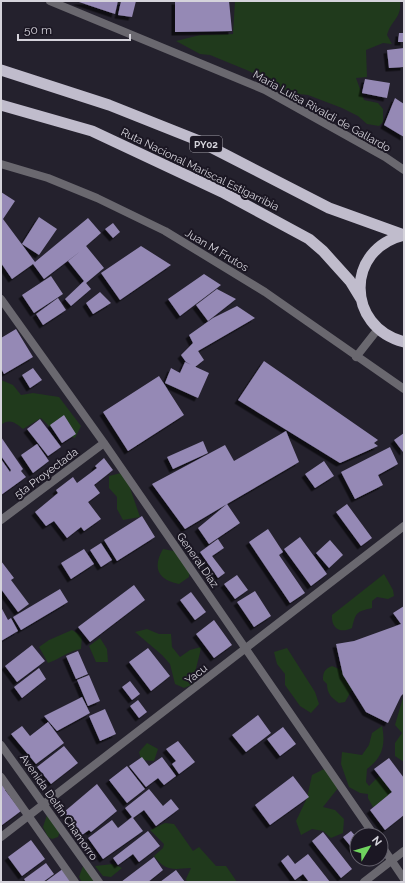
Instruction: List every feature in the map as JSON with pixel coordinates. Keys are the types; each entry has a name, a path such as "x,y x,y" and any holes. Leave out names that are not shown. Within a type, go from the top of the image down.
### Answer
{"highway":[{"name":"Ruta Nacional Mariscal Estigarribia","path":"1,70 109,105 197,140 329,208 404,235"},
{"name":"Ruta Nacional Mariscal Estigarribia","path":"1,106 92,131 222,192 309,239 345,275 361,299"},
{"name":"PY02","path":"404,235 385,243 369,258 362,274 361,299 367,316 378,330 394,339 404,342"}],"street":[{"name":"Maria Luisa Rivaldi de Gallardo","path":"50,1 265,90 344,134 404,170"},
{"name":"Juan M Frutos","path":"1,164 48,178 97,198 165,231 265,292 356,357 404,389"},
{"name":"General Diaz","path":"1,299 104,443 368,827"},
{"path":"356,357 378,330"},
{"name":"5ta Proyectada","path":"1,520 104,443"},
{"name":"Yacu","path":"1,837 44,806 404,526"},
{"name":"Avenida Delfin Chamorro","path":"1,745 99,882"},
{"path":"1,777 75,882"},
{"path":"364,882 404,851"},
{"path":"389,857 404,879"}],"green space":[{"path":"235,1 400,1 398,15 387,35 392,44 383,43 366,50 367,77 356,78 364,100 378,103 383,109 383,122 379,126 367,124 358,116 342,108 308,95 290,93 249,71 210,55 200,54 176,41 200,35 233,34"},
{"path":"1,380 13,385 21,395 33,393 59,397 81,426 75,438 52,429 41,418 23,429 15,423 10,422 1,425"},
{"path":"121,473 129,485 140,517 123,520 117,509 117,497 109,488 109,476"},
{"path":"163,549 184,553 190,564 189,577 179,584 166,580 159,572 158,562"},
{"path":"384,574 393,590 394,596 388,599 377,597 372,601 372,608 360,612 356,616 352,628 348,630 337,629 333,623 332,615"},
{"path":"147,629 159,634 171,634 172,647 180,657 190,650 201,647 194,684 184,688 175,684 170,664 162,655 135,632"},
{"path":"72,630 82,636 81,649 72,651 48,663 39,647 49,640"},
{"path":"100,638 107,649 108,662 96,662 89,646"},
{"path":"287,648 315,692 319,704 311,713 300,706 285,685 285,674 277,664 274,652"},
{"path":"332,666 349,673 355,684 345,702 339,703 332,697 329,693 327,684 323,680 324,672 327,668"},
{"path":"404,694 404,762 395,756 395,743 402,733 395,725"},
{"path":"382,726 382,750 376,760 367,769 366,782 369,786 378,777 390,774 401,792 374,809 368,798 368,794 360,793 349,787 341,764 342,752 362,755 369,745 372,733"},
{"path":"147,743 158,749 154,761 141,760 139,752"},
{"path":"324,769 331,775 338,788 323,807 335,810 344,819 343,833 331,838 323,831 312,829 301,835 296,821 307,798 312,775"},
{"path":"47,815 60,831 58,837 52,839 48,837 43,827"},
{"path":"165,823 174,824 193,851 199,847 216,866 226,866 237,882 187,882 186,879 191,868 175,869 162,865 154,856 163,848 164,844 150,830"},
{"path":"113,864 122,868 111,877 103,876 95,866"},
{"path":"83,866 98,882 82,882 79,877"}],"building":[{"path":"76,1 118,1 115,14"},
{"path":"121,1 136,1 132,17 118,15"},
{"path":"175,1 229,1 232,31 175,32"},
{"path":"399,33 404,33 404,42 398,42"},
{"path":"404,48 404,67 389,68 387,50"},
{"path":"365,79 390,83 387,98 362,93"},
{"path":"395,98 404,104 404,137 384,125"},
{"path":"1,192 15,201 3,219 35,262 88,218 101,233 86,246 104,268 86,283 91,289 71,306 65,299 84,281 68,261 82,250 44,279 33,264 12,279 1,263"},
{"path":"39,217 57,229 39,255 22,244"},
{"path":"113,223 120,232 113,238 105,229"},
{"path":"141,246 171,265 120,300 101,273"},
{"path":"204,274 221,285 180,316 168,299"},
{"path":"51,276 63,294 34,313 22,295"},
{"path":"217,289 236,299 208,321 196,305"},
{"path":"100,292 111,303 93,314 86,303"},
{"path":"58,298 66,310 43,325 36,314"},
{"path":"237,306 255,318 198,351 204,360 195,367 186,362 181,355 193,343 189,335 213,318"},
{"path":"16,329 33,357 4,374 1,368 1,338"},
{"path":"264,361 378,440 374,443 378,446 340,463 238,400"},
{"path":"185,362 209,373 198,398 165,383 171,368 180,373"},
{"path":"33,368 42,380 30,388 22,375"},
{"path":"159,376 184,415 128,451 103,412"},
{"path":"64,415 76,434 62,443 50,425"},
{"path":"40,419 61,447 48,456 27,429"},
{"path":"286,431 299,462 185,529 152,484 225,445 234,461"},
{"path":"404,433 404,451 403,452 394,440"},
{"path":"1,437 23,469 21,471 26,477 1,495 1,459 10,472 11,470 1,456"},
{"path":"203,441 208,453 173,469 167,457"},
{"path":"37,444 49,461 33,473 21,455"},
{"path":"390,447 398,464 378,475 383,485 355,499 341,472"},
{"path":"104,458 113,470 94,485 100,493 88,502 101,519 84,531 81,527 67,538 54,521 46,526 35,512 58,493 56,490 73,477 77,483 97,468 95,466"},
{"path":"324,461 334,476 315,488 305,474"},
{"path":"227,504 240,523 209,544 198,528"},
{"path":"347,504 372,538 361,546 336,512"},
{"path":"142,516 155,537 117,561 104,540"},
{"path":"268,529 283,552 279,555 305,593 290,603 249,542"},
{"path":"300,537 327,574 311,586 284,549"},
{"path":"218,539 224,548 212,556 225,573 218,578 200,552"},
{"path":"330,540 343,555 329,568 316,553"},
{"path":"101,543 112,560 101,567 90,550"},
{"path":"84,549 94,564 71,579 61,563"},
{"path":"1,561 14,578 11,580 29,604 18,612 1,589"},
{"path":"237,575 248,590 235,599 224,584"},
{"path":"134,585 145,600 90,642 78,627"},
{"path":"60,589 68,602 21,630 13,617"},
{"path":"255,591 271,616 254,627 237,602"},
{"path":"191,592 206,612 195,620 180,600"},
{"path":"404,606 404,693 401,696 388,723 366,712 343,675 336,644 354,641 401,624 393,613"},
{"path":"1,607 8,620 11,618 18,631 1,641"},
{"path":"214,620 232,645 214,658 196,634"},
{"path":"32,645 45,661 17,682 5,666"},
{"path":"148,648 170,676 151,691 129,662"},
{"path":"78,651 88,674 76,679 66,656"},
{"path":"39,668 46,679 22,698 14,687"},
{"path":"89,675 100,701 88,706 77,680"},
{"path":"130,681 140,694 132,700 122,687"},
{"path":"82,697 90,713 57,731 44,716"},
{"path":"138,700 147,712 139,718 130,706"},
{"path":"105,709 116,734 100,741 89,716"},
{"path":"258,715 271,733 246,752 232,735"},
{"path":"48,722 64,743 36,764 11,734 22,726 30,736"},
{"path":"283,727 296,744 280,756 267,739"},
{"path":"178,741 195,762 179,774 172,764 176,761 166,749"},
{"path":"64,746 78,763 51,784 37,767"},
{"path":"142,757 149,766 162,757 176,776 164,785 158,778 146,787 129,766"},
{"path":"389,758 404,778 404,815 389,827 383,827 370,810 392,792 374,769"},
{"path":"127,766 145,789 127,803 109,780"},
{"path":"293,776 309,797 270,825 255,805"},
{"path":"1,780 8,789 5,790 21,811 2,825"},
{"path":"97,784 117,811 91,832 89,830 82,835 64,812"},
{"path":"149,789 163,806 171,799 179,809 156,826 144,810 133,818 143,831 103,859 88,838 112,820 118,828 132,817 125,808"},
{"path":"148,831 160,846 139,862 133,854 118,865 113,858"},
{"path":"323,832 352,869 341,878 312,841"},
{"path":"349,832 349,844 343,837"},
{"path":"31,840 45,859 22,876 8,857"},
{"path":"308,854 330,882 309,882 303,874 295,880 281,861 288,855 295,864"},
{"path":"154,857 163,870 148,882 121,882"},
{"path":"46,863 54,874 43,882 26,882 24,879"},
{"path":"64,868 74,882 45,882"},
{"path":"176,870 185,882 160,882"}]}
